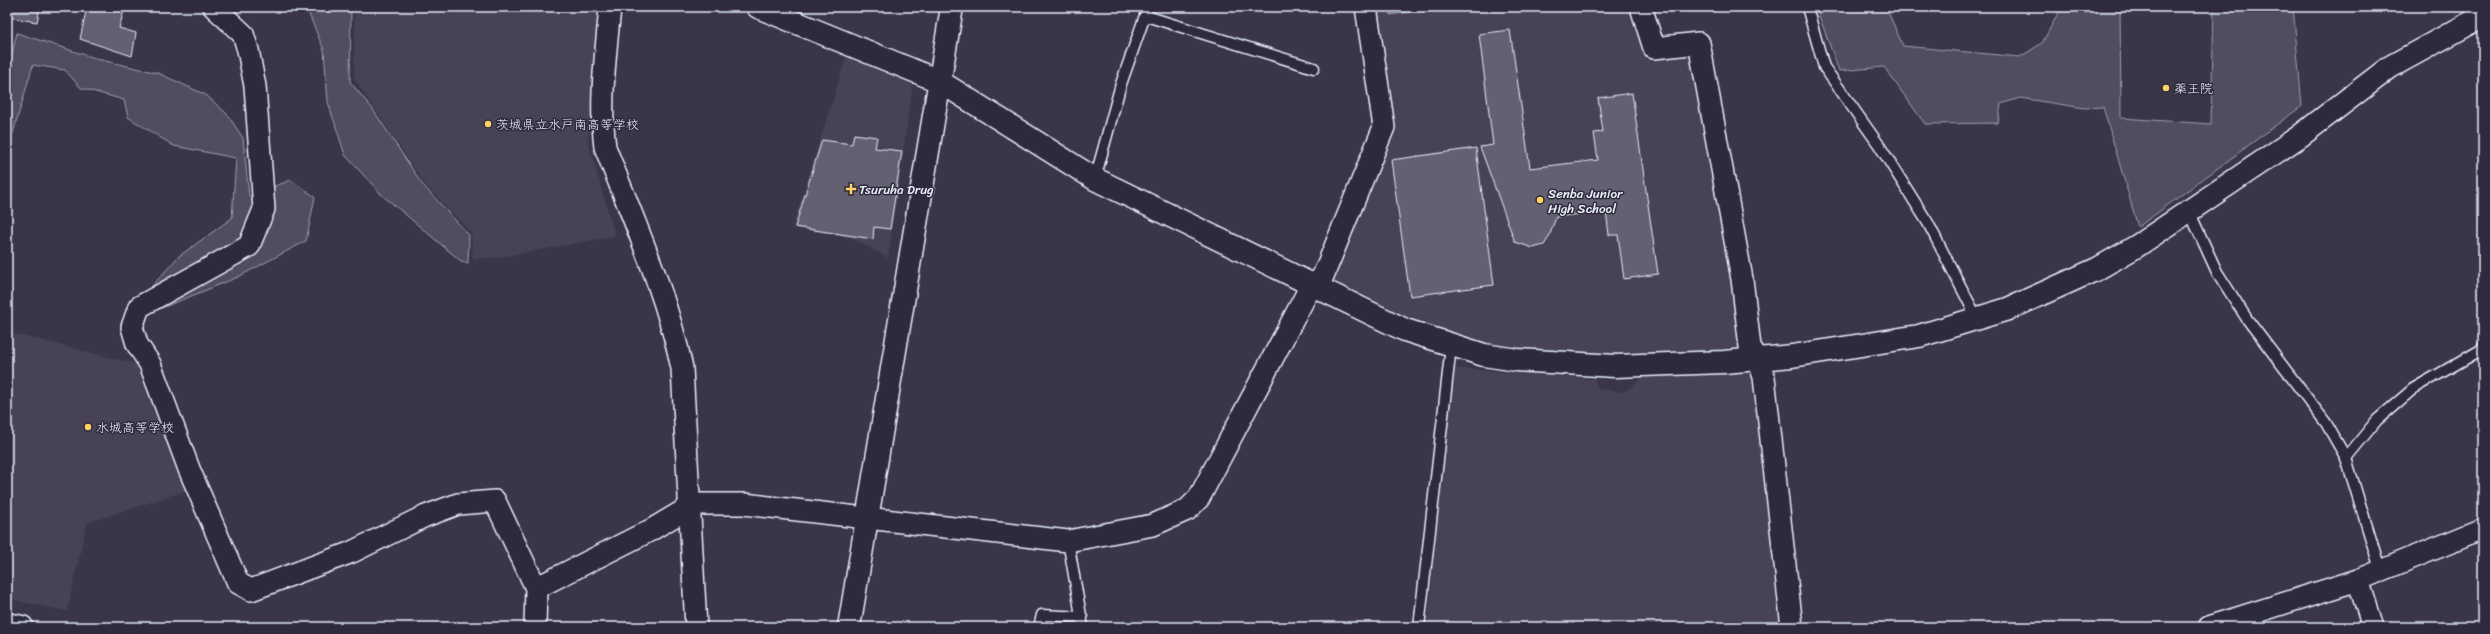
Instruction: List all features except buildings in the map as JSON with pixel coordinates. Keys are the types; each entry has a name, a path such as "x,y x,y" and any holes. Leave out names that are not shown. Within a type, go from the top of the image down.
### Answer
{"street":[{"path":"214,7 243,34 248,50 255,86 264,208 249,246 139,307 132,326 137,344 150,364 189,469 238,582 252,590 352,552 422,517 458,504 495,501 536,588 535,627"},
{"path":"610,7 603,84 603,128 605,147 676,342 682,368 688,508 696,627"},
{"path":"758,7 939,81 1095,179 1404,330 1451,346 1484,355 1517,360 1571,364 1662,365 1758,359 1919,336 1978,320 2008,309 2097,269 2137,246 2300,136 2390,67 2483,16"},
{"path":"849,627 952,7"},
{"path":"536,588 651,530 688,508 699,504 744,504 866,520 1068,541 1153,525 1187,510 1199,498 1306,295 1323,276 1384,127 1366,7"},
{"path":"1641,7 1654,48 1699,43 1742,279 1750,347 1758,359 1764,377 1792,627"},
{"path":"2209,627 2358,580 2380,569 2483,529"},
{"path":"2358,580 2373,627"},
{"path":"7,624 22,627"}],"lane":[{"path":"1807,7 1824,67 1880,145 1928,223 1978,320"},
{"path":"1095,179 1121,84 1147,11 1314,68"},
{"path":"2189,211 2218,272 2247,319 2326,423 2346,458 2380,569"},
{"path":"1419,627 1451,346"},
{"path":"2346,458 2377,420 2413,389 2479,352 2483,347"},
{"path":"1040,627 1042,616 1082,622 1068,541"}],"shaded area":[{"path":"306,7 351,7 350,82 372,108 422,184 469,235 468,263 461,261 382,195 345,155 328,102 324,50"},
{"name":"茨城県立水戸南高等学校","path":"355,7 601,7 588,141 615,236 501,257 473,259 471,233 424,183 354,78"},
{"name":"Senba Junior High School","path":"1372,7 1635,7 1650,55 1694,52 1735,274 1742,348 1734,353 1621,357 1528,353 1486,345 1390,315 1328,280 1389,127"},
{"path":"1816,7 1886,7 1903,46 2020,57 2042,43 2059,12 2120,7 2121,118 2211,124 2214,7 2293,7 2302,106 2138,227 2103,107 2084,108 2020,98 2001,104 1998,123 1925,124 1884,67 1839,71"},
{"path":"17,33 101,60 158,73 206,95 227,114 243,138 249,196 291,180 315,197 306,241 238,277 152,312 145,294 178,257 232,218 236,158 174,146 128,117 124,100 81,88 65,70 33,65 13,133 7,135 7,74"},
{"path":"848,52 913,82 888,258 852,238 792,228"},
{"name":"水城高等学校","path":"7,332 145,366 191,489 87,523 67,611 7,599"},
{"path":"1453,368 1595,379 1598,389 1625,392 1646,375 1748,371 1755,381 1785,627 1427,627"}],"water":[{"path":"1389,7 1421,7 1422,10 1390,15"}],"place":[{"name":"薬王院","path":"2166,88"},
{"name":"茨城県立水戸南高等学校","path":"488,124"},
{"name":"Tsuruha Drug","path":"851,189"},
{"name":"Senba Junior High School","path":"1540,200"},
{"name":"水城高等学校","path":"88,427"}]}
